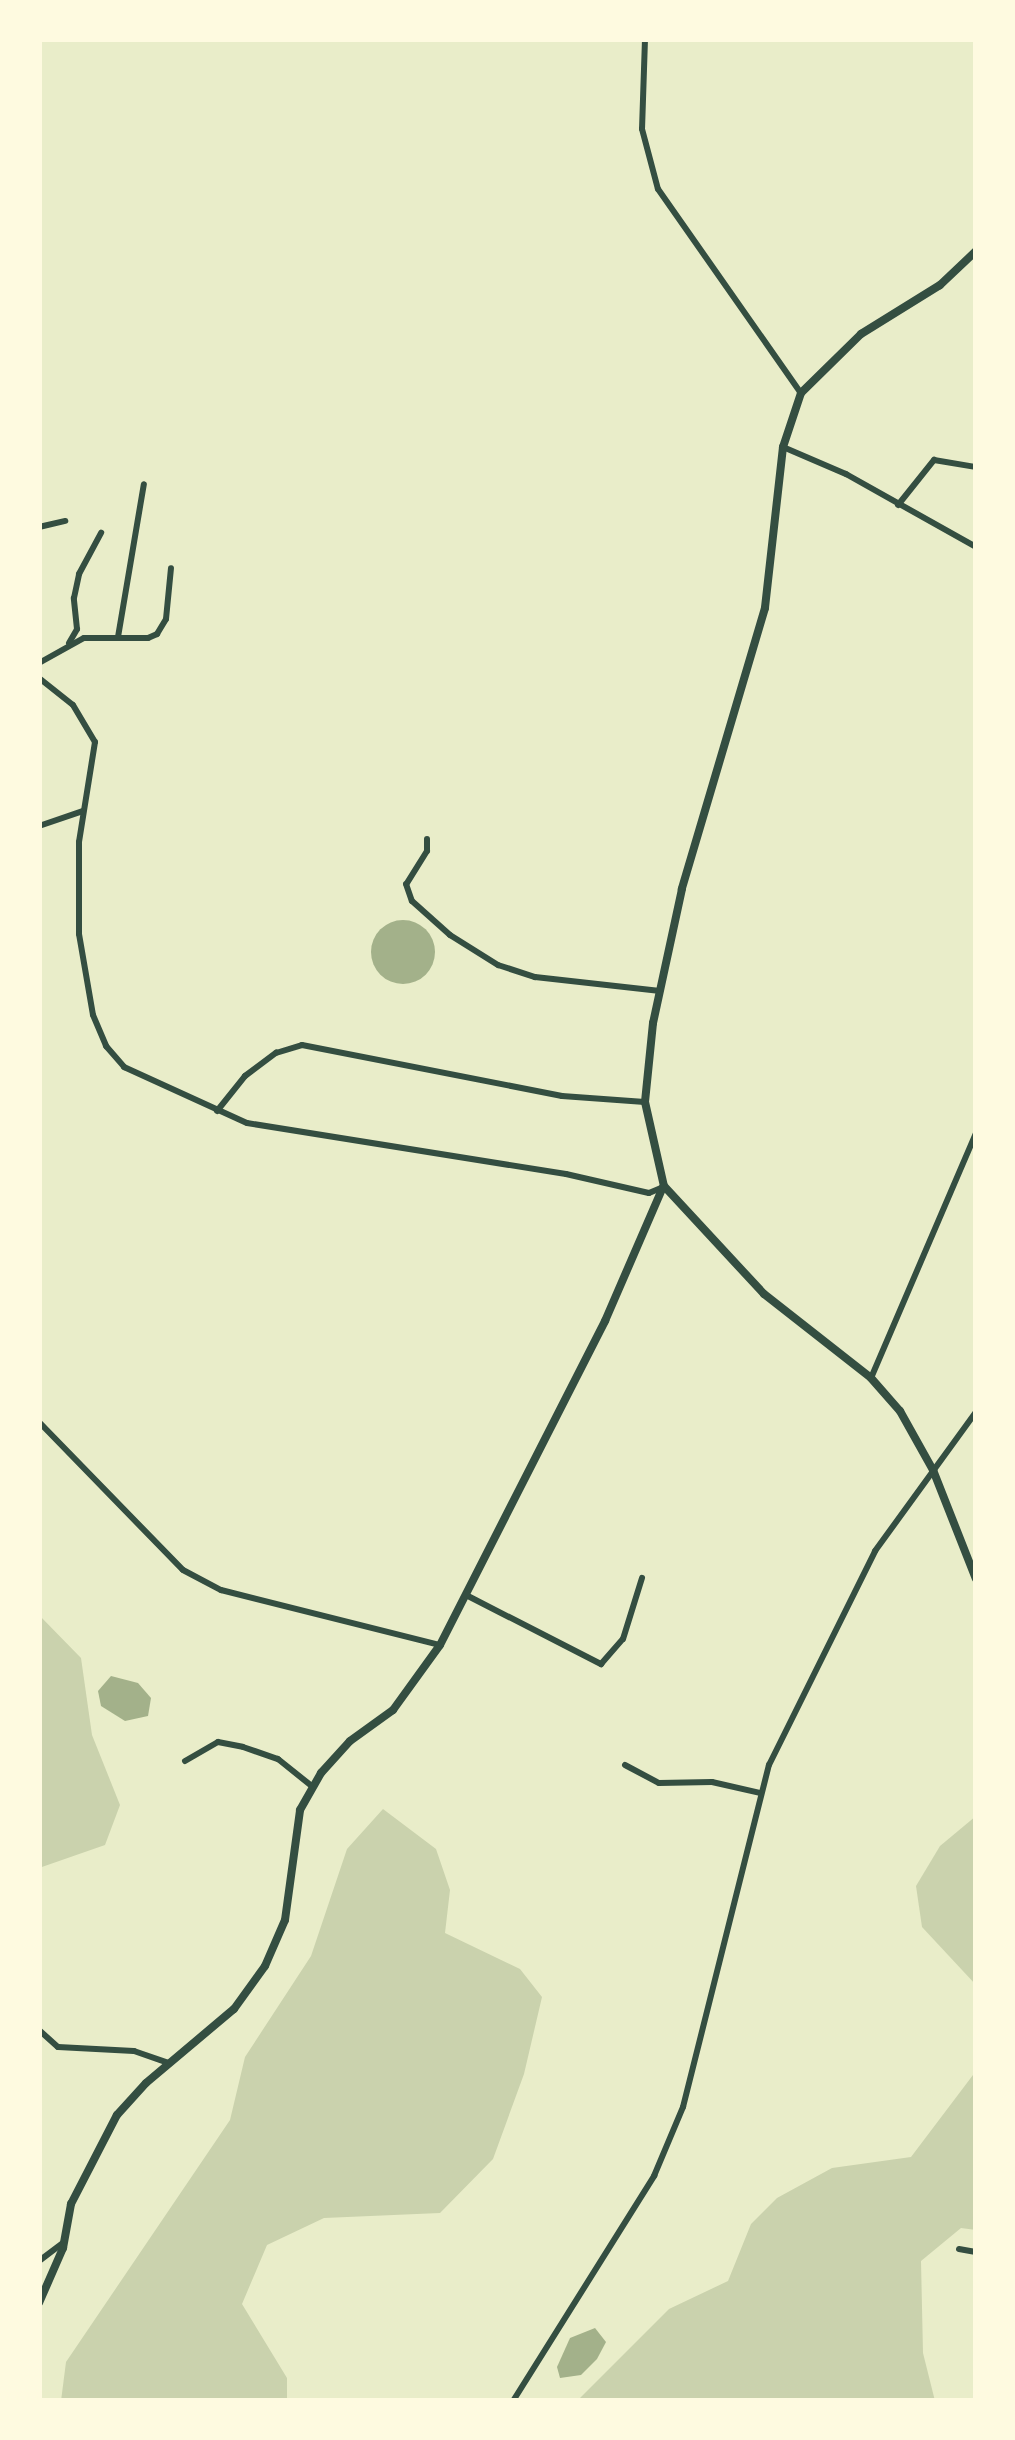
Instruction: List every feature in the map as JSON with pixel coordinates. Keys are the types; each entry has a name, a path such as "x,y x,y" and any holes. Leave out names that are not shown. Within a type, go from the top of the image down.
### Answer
{"street":[{"path":"645,39 642,129 658,189 801,393"},
{"path":"976,251 940,285 861,334 801,393 783,447 765,608 682,890 660,992 646,1102 664,1186 764,1294 871,1378 900,1411 972,1556 976,1580"},
{"path":"783,447 846,474 976,547"},
{"path":"898,505 934,460 976,467"},
{"path":"118,637 144,484"},
{"path":"39,527 64,521"},
{"path":"67,646 77,629 74,598 79,574 101,533"},
{"path":"39,663 85,638 148,638 160,630 171,568"},
{"path":"39,678 73,705 95,742 83,811 80,934 93,1015 106,1046 136,1074 247,1124 323,1140 566,1174 649,1193 664,1186"},
{"path":"39,826 83,811"},
{"path":"427,839 427,851 406,884 412,902 450,935 498,964 536,977 660,992"},
{"path":"217,1111 245,1076 276,1053 302,1045 562,1096 646,1102"},
{"path":"871,1378 976,1133"},
{"path":"39,2303 89,2162 117,2115 170,2062 234,2009 265,1966 285,1920 300,1810 350,1741 392,1710 440,1645 605,1321 664,1186"},
{"path":"513,2401 654,2176 683,2107 760,1793 817,1663 874,1552 976,1412"},
{"path":"39,1422 183,1570 221,1590 440,1645"},
{"path":"466,1595 601,1664 623,1639 641,1578"},
{"path":"185,1761 218,1742 243,1747 278,1759 313,1787"},
{"path":"625,1765 658,1783 712,1782 760,1793"},
{"path":"39,2030 58,2047 134,2050 170,2062"},
{"path":"39,2261 64,2242"},
{"path":"959,2249 976,2252"}],"shaded area":[{"path":"403,920 425,930 435,952 425,974 403,984 381,974 371,952 381,930"},
{"path":"39,1615 81,1658 92,1735 120,1805 105,1845 39,1868"},
{"path":"111,1676 138,1683 151,1698 148,1716 125,1721 101,1706 98,1691"},
{"path":"383,1809 436,1849 450,1890 445,1933 520,1969 542,1997 524,2074 493,2159 440,2213 324,2218 267,2245 242,2304 287,2378 287,2401 61,2401 66,2362 230,2120 245,2057 311,1956 347,1849"},
{"path":"976,1816 976,1985 922,1927 916,1886 940,1846"},
{"path":"976,2071 976,2230 961,2228 921,2261 923,2353 935,2401 577,2401 669,2309 728,2281 751,2224 777,2198 832,2168 911,2157"},
{"path":"595,2328 606,2342 597,2359 581,2375 560,2378 557,2367 570,2338"}]}
